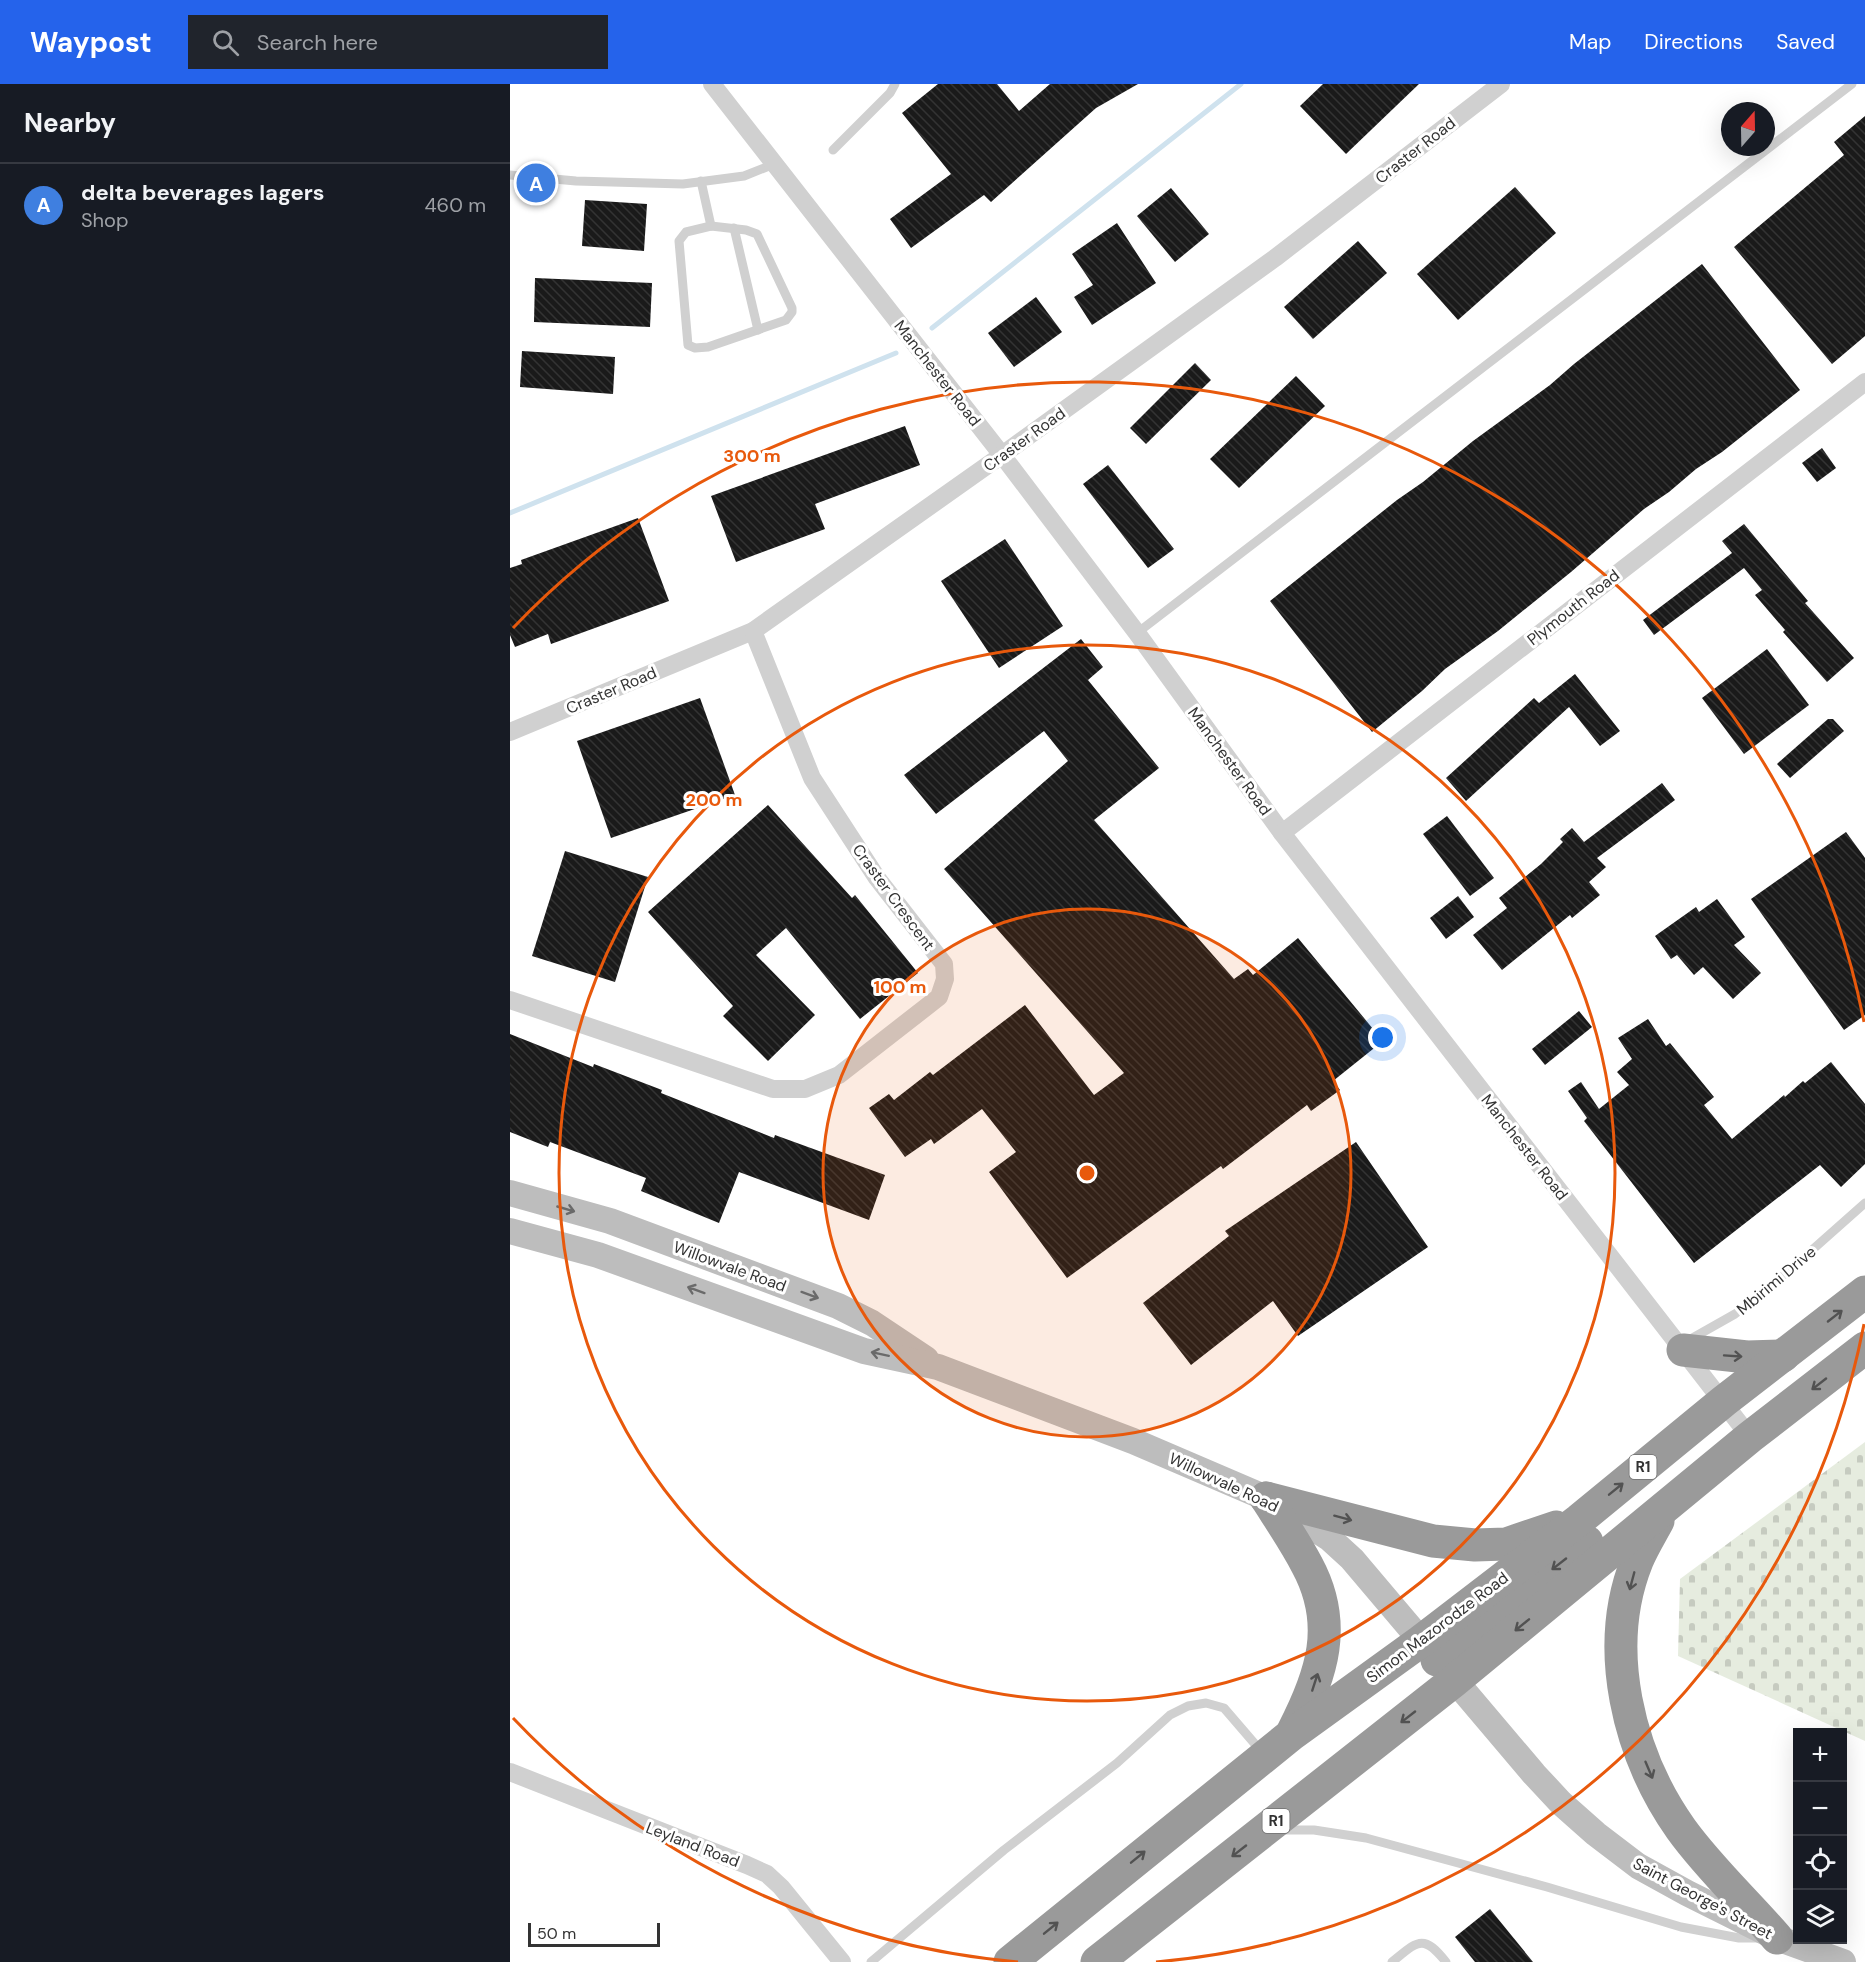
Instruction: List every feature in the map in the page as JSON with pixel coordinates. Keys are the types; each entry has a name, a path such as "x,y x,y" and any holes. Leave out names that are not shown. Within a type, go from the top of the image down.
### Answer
{"highway":[{"name":"Simon Mazorodze Road","path":"1097,1962 1265,1830 1579,1520 1724,1401 1865,1292"},
{"path":"1724,1401 1743,1406 1750,1405 1817,1354 1865,1340"},
{"path":"1681,1348 1725,1356 1783,1356"},
{"name":"Simon Mazorodze Road","path":"1010,1962 1291,1735 1437,1661 1665,1509 1750,1437 1865,1348"},
{"path":"1266,1498 1433,1541 1475,1545 1506,1544 1579,1520"},
{"path":"1266,1498 1307,1565 1320,1594 1325,1623 1323,1651 1317,1679 1291,1735"},
{"path":"1665,1509 1637,1562 1627,1597 1621,1637 1626,1703 1637,1742 1657,1788 1681,1828 1710,1864 1777,1938"}],"main road":[{"name":"Willowvale Road","path":"510,1194 609,1221 838,1306 872,1323 938,1367"},
{"name":"Willowvale Road","path":"510,1231 598,1255 847,1345 938,1367 1133,1441 1266,1498 1329,1538 1352,1559 1437,1661"},
{"name":"Saint George's Street","path":"1437,1661 1561,1803 1596,1834 1638,1866 1777,1938 1844,1962"}],"street":[{"name":"Manchester Road","path":"712,84 1002,455 1137,633 1282,833 1750,1437"},
{"name":"Craster Road","path":"510,732 753,631 1275,258 1501,84"},
{"name":"Plymouth Road","path":"1282,833 1865,382"},
{"name":"Craster Crescent","path":"510,1000 773,1089 805,1089 839,1075 939,997 945,979 944,964 877,878 812,778 753,631"},
{"name":"Leyland Road","path":"510,1772 766,1874 782,1887 842,1962"}],"lane":[{"path":"833,150 890,93 895,84"},
{"path":"1137,633 1852,84"},
{"path":"510,175 576,181 683,184 744,176 774,164"},
{"path":"701,181 711,226"},
{"path":"711,226 746,230 757,234 792,312 786,320 708,347 695,348 688,345 679,241 686,232 711,226"},
{"path":"734,228 758,330"},
{"name":"Mbirimi Drive","path":"1681,1348 1736,1314 1767,1290 1865,1203"},
{"path":"871,1962 996,1857 1117,1763 1170,1715 1188,1706 1206,1703 1224,1708 1265,1755"},
{"path":"1265,1830 1314,1830 1366,1838 1547,1887 1681,1927 1739,1938 1777,1938"},
{"path":"1392,1962 1414,1944 1424,1942 1433,1946 1446,1962"}],"green space":[{"path":"1865,1442 1865,1741 1847,1733 1847,1728 1836,1728 1678,1656 1680,1579"}],"building":[{"path":"938,84 997,84 1019,111 1050,84 1138,84 1096,108 991,202 984,195 911,248 890,219 951,174 902,113"},
{"path":"1323,84 1419,84 1346,154 1300,106"},
{"path":"1865,116 1865,336 1832,364 1734,247 1844,155 1834,142"},
{"path":"1515,187 1556,233 1458,320 1417,274"},
{"path":"1171,188 1209,234 1175,262 1137,216"},
{"path":"585,200 647,204 644,251 582,246"},
{"path":"1117,223 1156,283 1092,325 1074,297 1093,285 1072,254"},
{"path":"1358,241 1387,273 1313,339 1284,307"},
{"path":"1702,264 1800,390 1722,452 1644,509 1498,631 1445,669 1372,732 1270,601 1473,441 1550,385"},
{"path":"535,278 652,283 650,327 534,322"},
{"path":"1036,297 1062,332 1014,367 988,333"},
{"path":"522,351 615,357 613,394 520,387"},
{"path":"1195,363 1211,380 1146,444 1130,428"},
{"path":"1296,376 1325,406 1239,488 1210,459"},
{"path":"905,426 920,465 815,504 825,529 736,562 711,496"},
{"path":"1822,448 1836,468 1817,482 1802,463"},
{"path":"1108,465 1174,549 1148,568 1083,484"},
{"path":"638,518 669,601 551,644 548,634 515,647 510,635 510,568 522,564 521,560"},
{"path":"1744,524 1808,601 1805,603 1854,658 1827,682 1783,632 1785,630 1755,595 1762,590 1744,568 1654,635 1643,620 1732,553 1722,541"},
{"path":"1005,539 1063,626 999,668 941,581"},
{"path":"1081,639 1103,667 1088,680 1159,768 1094,820 1234,979 1248,969 1253,975 1298,938 1383,1041 1333,1081 1340,1090 1311,1111 1307,1105 1223,1169 1221,1166 1067,1278 989,1172 1016,1152 982,1109 934,1144 931,1139 905,1157 869,1108 889,1094 894,1100 930,1072 933,1075 1025,1005 1094,1095 1124,1073 944,869 1068,761 1044,731 936,814 904,775"},
{"path":"1767,649 1809,705 1744,754 1702,698"},
{"path":"1575,674 1620,731 1600,746 1569,707 1466,801 1446,778 1534,698 1539,703"},
{"path":"700,698 735,795 611,838 577,741"},
{"path":"1828,719 1833,719 1844,731 1790,778 1777,764"},
{"path":"1662,783 1675,800 1597,858 1606,867 1589,882 1600,895 1572,918 1570,915 1502,970 1473,935 1507,908 1499,898 1541,864 1563,842 1560,839 1572,828 1584,842"},
{"path":"768,805 852,898 855,895 918,973 860,1019 786,928 756,955 815,1015 768,1061 723,1016 733,1006 648,912"},
{"path":"1447,816 1494,878 1470,896 1423,834"},
{"path":"1846,832 1865,858 1865,1015 1844,1030 1751,899"},
{"path":"565,851 648,877 615,982 532,956"},
{"path":"1458,896 1474,917 1446,939 1430,918"},
{"path":"1717,899 1745,937 1734,945 1761,973 1733,999 1703,967 1694,975 1677,955 1671,959 1655,936 1696,907 1699,912"},
{"path":"1579,1011 1592,1027 1545,1065 1532,1049"},
{"path":"1648,1019 1666,1046 1670,1043 1714,1097 1704,1105 1732,1139 1784,1095 1785,1097 1803,1081 1805,1083 1831,1062 1865,1104 1865,1164 1841,1187 1820,1165 1694,1263 1584,1121 1587,1118 1568,1091 1581,1082 1599,1109 1629,1085 1617,1072 1632,1059 1618,1038"},
{"path":"510,1034 593,1067 594,1064 662,1090 661,1093 774,1138 775,1135 885,1175 869,1220 739,1172 719,1223 641,1191 646,1178 550,1142 548,1147 510,1132"},
{"path":"1356,1142 1428,1247 1298,1336 1273,1301 1191,1365 1143,1303 1229,1236 1225,1231"},
{"path":"1490,1909 1533,1962 1475,1962 1455,1937"}],"waterway":[{"path":"932,328 1241,84"},
{"path":"510,513 896,353"}],"place":[{"name":"delta beverages lagers","path":"536,183"}]}
